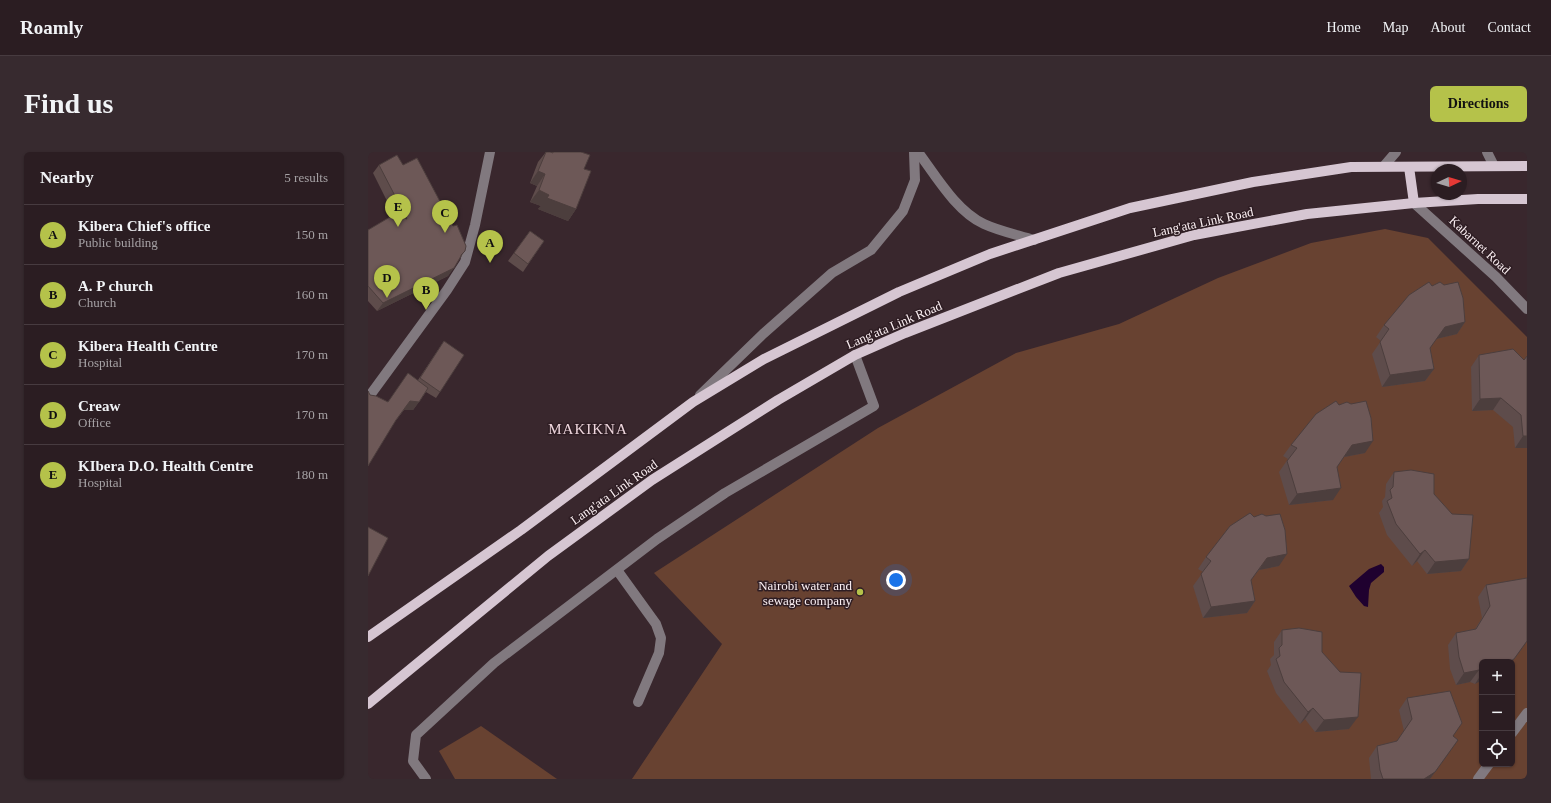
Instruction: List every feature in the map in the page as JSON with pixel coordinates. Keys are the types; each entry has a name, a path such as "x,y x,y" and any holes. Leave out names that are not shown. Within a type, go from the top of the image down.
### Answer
{"main road":[{"name":"Lang'ata Link Road","path":"368,637 521,530 692,402 764,359 899,292 990,254 1130,208 1253,182 1351,166 1527,166"},
{"path":"1409,167 1414,203"},
{"name":"Lang'ata Link Road","path":"368,704 548,556 652,480 778,400 855,355 905,333 1059,273 1194,235 1307,214 1414,203 1478,199 1527,199"}],"street":[{"path":"368,398 447,290 465,262 490,152"},
{"path":"692,402 764,334 832,273 871,250 903,211 915,180 914,152"},
{"path":"918,152 945,189 968,214 984,224 1034,240"},
{"path":"1384,166 1396,152"},
{"path":"1487,152 1494,166"},
{"name":"Kabarnet Road","path":"1414,203 1496,277 1527,309"},
{"path":"426,779 413,761 416,735 494,663 657,539 725,493 874,406 855,355"},
{"path":"617,570 656,624 661,638 659,653 638,702"},
{"path":"1514,731 1527,713"},
{"path":"1478,779 1487,767"}],"shaded area":[{"path":"1385,229 1428,238 1527,337 1527,779 632,779 722,644 654,573 878,428 1016,353 1119,324 1218,278 1311,243"},
{"path":"1381,564 1384,567 1384,572 1371,583 1368,607 1364,606 1349,586 1369,569"},
{"path":"481,726 557,779 455,779 439,751"}],"building":[{"path":"546,152 581,152 590,155 584,169 591,171 576,209 547,198 549,195 539,190 545,174 538,171"},
{"path":"397,155 403,165 417,158 453,226 457,225 466,246 465,251 454,268 383,303 368,286 368,230 395,214 407,219 379,165"},
{"path":"530,231 544,241 528,264 514,253"},
{"path":"1429,282 1432,286 1440,282 1444,285 1458,282 1463,298 1465,322 1445,327 1430,348 1434,369 1390,375 1380,342 1389,329 1384,325 1409,295"},
{"path":"444,341 464,355 440,392 420,378"},
{"path":"1513,349 1524,360 1527,356 1527,436 1523,436 1521,415 1501,398 1480,399 1479,355"},
{"path":"408,373 428,388 419,402 410,401 396,420 368,466 368,391 370,395 376,396 388,402"},
{"path":"1336,401 1339,405 1347,402 1351,404 1366,401 1371,418 1373,441 1352,445 1337,467 1341,488 1297,494 1287,461 1297,448 1291,445 1316,414"},
{"path":"1411,470 1434,474 1434,494 1452,514 1473,515 1469,559 1435,562 1425,550 1420,554 1396,524 1387,501 1392,498 1390,490 1393,487 1394,472"},
{"path":"1250,513 1254,517 1262,514 1266,516 1280,514 1285,530 1287,554 1267,558 1251,580 1255,601 1211,607 1201,574 1211,561 1206,557 1230,526"},
{"path":"368,527 388,538 368,576"},
{"path":"1527,578 1527,641 1514,659 1479,659 1479,670 1464,673 1459,657 1456,633 1476,629 1490,606 1486,585"},
{"path":"1299,628 1322,632 1322,652 1340,672 1361,673 1358,717 1324,720 1313,708 1308,712 1284,682 1276,659 1280,656 1279,648 1282,645 1282,630"},
{"path":"1450,691 1462,723 1453,736 1458,740 1435,772 1424,779 1383,779 1380,770 1377,746 1397,741 1412,719 1407,698"}],"place":[{"name":"KIbera D.O. Health Centre","path":"398,227"},
{"name":"Kibera Health Centre","path":"445,233"},
{"name":"Kibera Chief's office","path":"490,263"},
{"name":"Creaw","path":"387,298"},
{"name":"A. P church","path":"426,310"},
{"name":"Nairobi water and sewage company","path":"860,592"}],"district":[{"name":"MAKIKNA","path":"588,429"}]}
